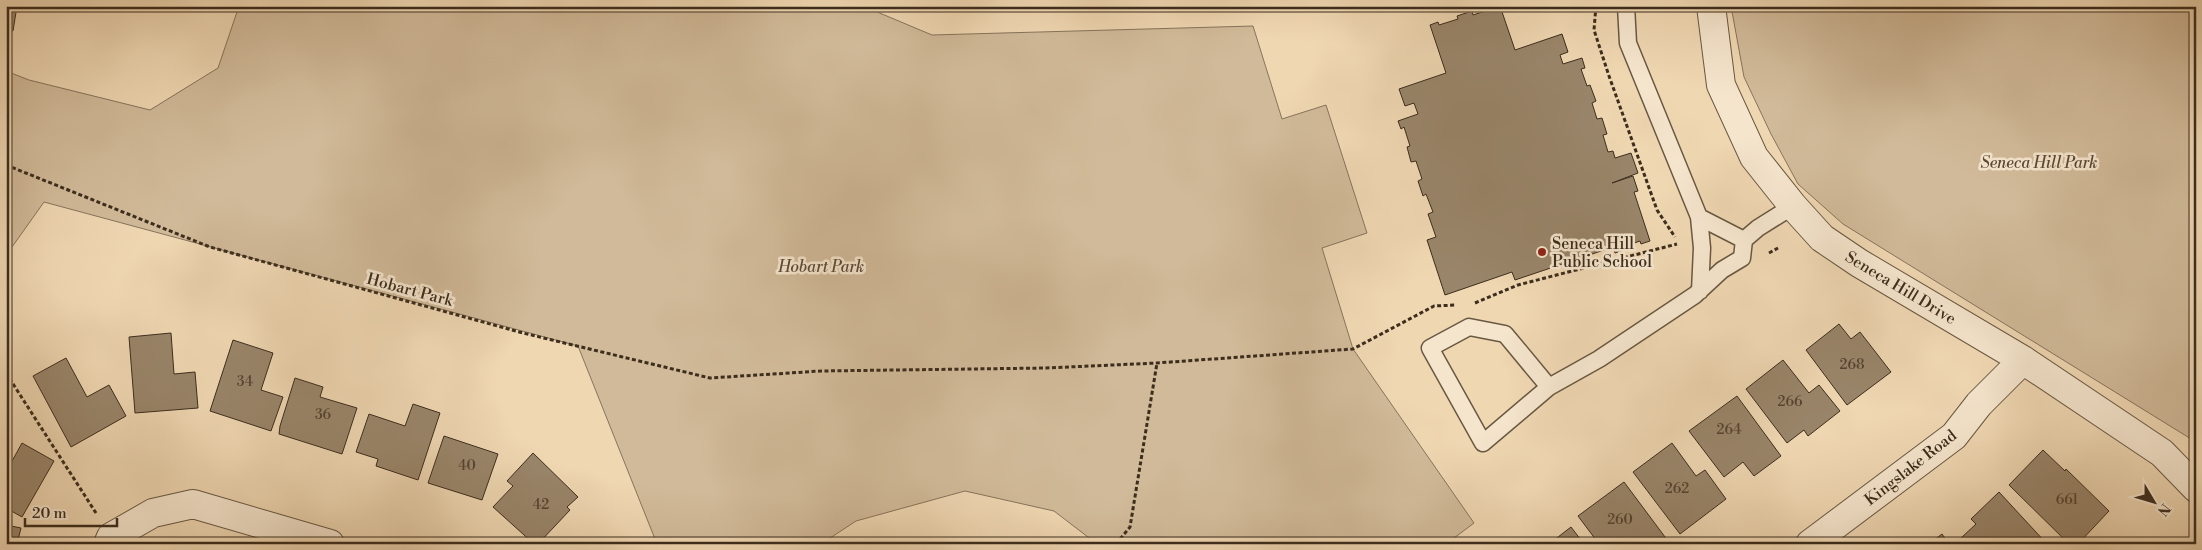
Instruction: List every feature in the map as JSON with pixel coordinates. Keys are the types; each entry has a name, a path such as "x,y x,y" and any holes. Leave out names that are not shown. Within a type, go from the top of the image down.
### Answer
{"street":[{"name":"Seneca Hill Drive","path":"1711,6 1721,86 1754,157 1793,206 1822,238 1860,263 2023,360 2162,453 2196,488"},
{"name":"Kingslake Road","path":"1810,544 1954,436 1979,404 2023,360"},
{"path":"110,540 153,513 193,504 330,544"}],"lane":[{"path":"1626,6 1628,43 1699,217 1702,256 1700,291"},
{"path":"1549,387 1505,334 1469,326 1430,348 1484,443 1549,387 1599,359 1700,291 1722,270 1742,258 1744,240 1758,228 1793,206"},
{"path":"1699,217 1744,240"}],"path":[{"name":"Hobart Park","path":"6,165 210,247 523,333 710,378 821,371 1046,368 1157,363 1353,349 1434,306 1462,305"},
{"path":"1471,304 1518,285 1680,244"},
{"path":"1116,544 1130,527 1157,363"},
{"path":"6,373 110,540"}],"green space":[{"name":"Hobart Park","path":"239,6 863,6 932,35 1253,26 1282,119 1326,105 1367,233 1322,248 1353,349 1474,523 1446,544 1097,544 1054,511 965,491 856,521 821,544 657,544 578,346 44,202 12,247 6,246 6,71 29,80 150,110 218,68"},
{"name":"Seneca Hill Park","path":"1731,6 2196,6 2196,442 1843,224 1798,184 1771,134 1744,77"}],"building":[{"path":"6,6 17,6 13,31 6,30"},
{"path":"1490,6 1500,6 1515,50 1562,34 1568,52 1560,55 1563,64 1582,58 1585,68 1581,69 1587,86 1590,85 1596,101 1592,103 1597,119 1602,118 1607,134 1603,135 1608,152 1613,151 1615,158 1631,153 1638,173 1612,183 1633,176 1638,191 1634,192 1650,241 1641,244 1640,241 1623,247 1624,250 1615,253 1613,247 1515,280 1512,272 1445,295 1427,240 1436,237 1428,214 1433,212 1426,194 1423,196 1418,181 1422,179 1416,161 1411,162 1407,147 1410,146 1404,127 1401,129 1398,121 1418,114 1414,103 1405,106 1399,89 1446,73 1430,25 1438,22 1439,25 1458,19 1457,16 1472,11 1473,15 1491,9"},
{"path":"1839,324 1851,339 1860,332 1891,372 1847,405 1806,350"},
{"path":"171,333 174,374 195,372 198,408 135,413 129,337"},
{"path":"233,340 273,353 261,390 283,397 271,431 210,411"},
{"path":"66,358 87,397 109,385 126,416 71,447 33,376"},
{"path":"1783,360 1809,393 1819,385 1840,411 1808,436 1804,430 1787,443 1746,389"},
{"path":"295,378 323,387 320,397 357,408 342,454 279,434"},
{"path":"1737,396 1781,456 1754,476 1743,462 1724,477 1689,431"},
{"path":"413,404 440,413 418,480 376,466 378,459 356,452 369,414 405,426"},
{"path":"444,436 498,454 482,500 428,483"},
{"path":"22,443 54,461 22,517 6,508 6,461 11,463"},
{"path":"1672,443 1696,476 1705,470 1726,499 1680,534 1633,472"},
{"path":"2043,450 2065,471 2066,469 2109,511 2078,544 2069,544 2009,485"},
{"path":"533,453 578,497 567,507 570,510 538,544 534,544 493,507 513,486 507,481"},
{"path":"1624,482 1668,541 1664,544 1599,544 1578,516"},
{"path":"1999,492 2047,544 1966,544 1961,538 1976,524 1971,519"},
{"path":"6,525 21,528 17,544 6,544"},
{"path":"1571,527 1584,544 1549,544"},
{"path":"1942,534 1949,544 1929,544"}],"place":[{"name":"Seneca Hill Public School","path":"1542,252"}]}
